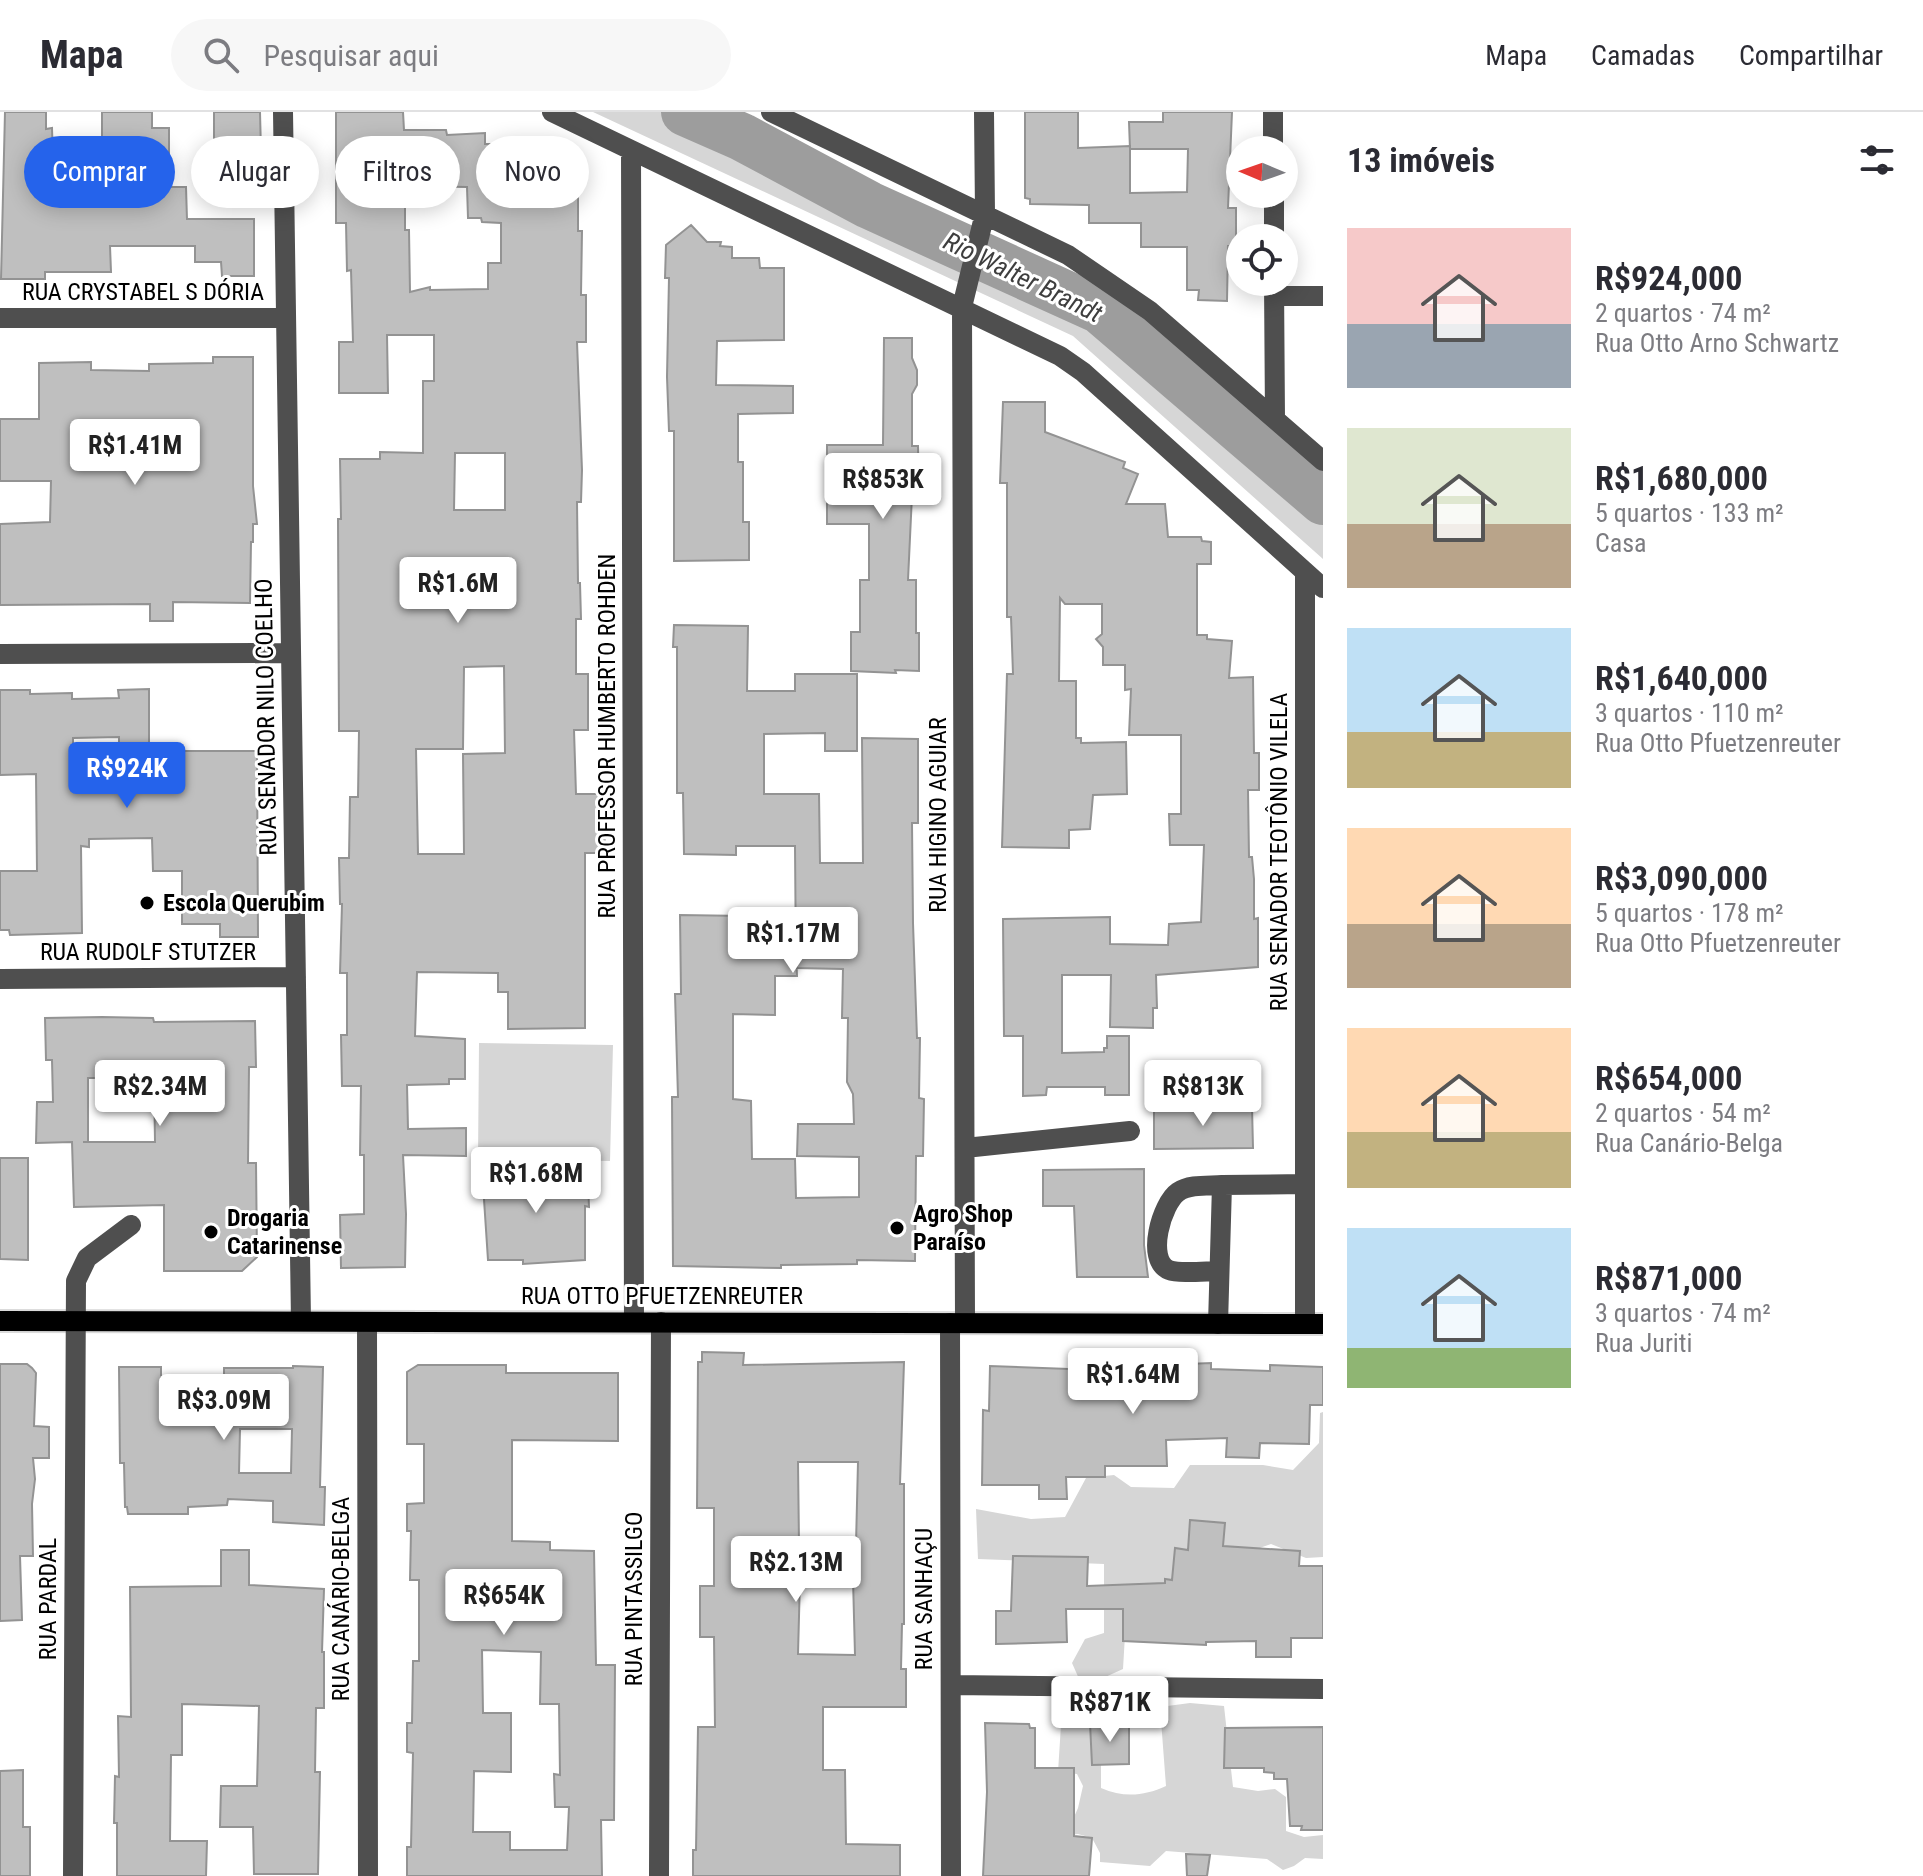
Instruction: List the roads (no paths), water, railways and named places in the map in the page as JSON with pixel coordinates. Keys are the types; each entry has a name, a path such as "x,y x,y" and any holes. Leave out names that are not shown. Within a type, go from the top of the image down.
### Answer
{"main road":[{"name":"RUA OTTO PFUETZENREUTER","path":"0,1321 1314,1324"}],"street":[{"name":"RUA SENADOR NILO COELHO","path":"283,112 301,1321"},
{"path":"552,112 1060,356 1083,372 1323,588"},
{"path":"771,112 1068,255 1150,311 1323,461"},
{"name":"RUA HIGINO AGUIAR","path":"957,1323 965,1148 962,307 985,213 984,112"},
{"path":"1273,112 1273,136"},
{"name":"RUA PROFESSOR HUMBERTO ROHDEN","path":"631,150 634,1322"},
{"path":"1298,292 1323,296"},
{"path":"1274,296 1275,419"},
{"name":"RUA CRYSTABEL S DÓRIA","path":"0,318 286,318"},
{"name":"RUA SENADOR TEOTÔNIO VILELA","path":"1305,572 1305,1184 1314,1324"},
{"path":"0,654 291,653"},
{"name":"RUA RUDOLF STUTZER","path":"0,979 296,977"},
{"path":"965,1148 1130,1131"},
{"path":"1219,1271 1169,1270 1160,1263 1157,1253 1159,1227 1168,1202 1176,1193 1186,1188 1222,1185 1305,1184"},
{"path":"1218,1324 1222,1185"},
{"name":"RUA PARDAL","path":"73,1876 76,1281 87,1258 131,1225"},
{"name":"RUA CANÁRIO-BELGA","path":"367,1322 368,1876"},
{"name":"RUA PINTASSILGO","path":"659,1876 661,1322"},
{"name":"RUA SANHAÇU","path":"951,1876 957,1323"},
{"path":"951,1685 1323,1689"}],"waterway":[{"name":"Rio Walter Brandt","path":"685,112 742,137 869,205 1100,310 1323,501"}],"place":[{"name":"Escola Querubim","path":"147,903"},
{"name":"Agro Shop Paraíso","path":"897,1228"},
{"name":"Drogaria Catarinense","path":"211,1232"}]}
